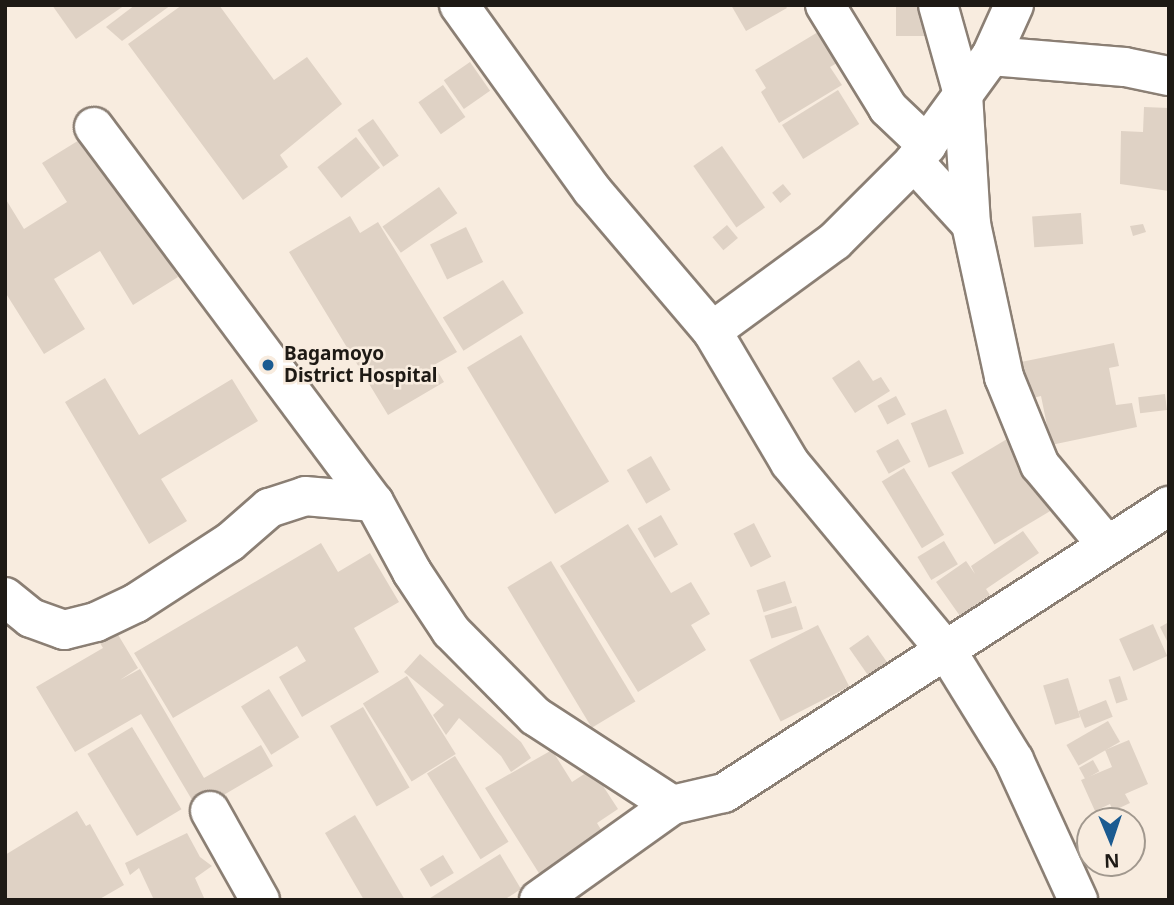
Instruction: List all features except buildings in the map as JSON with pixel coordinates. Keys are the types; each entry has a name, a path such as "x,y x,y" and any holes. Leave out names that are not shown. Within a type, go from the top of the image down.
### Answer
{"street":[{"path":"459,5 592,190 712,331 790,463 948,653 1014,760 1078,900"},
{"path":"825,5 888,108 971,224"},
{"path":"938,5 963,93 971,224 1004,377 1040,465 1106,544"},
{"path":"712,331 835,241 920,153 991,56 1013,5"},
{"path":"991,56 1125,67 1169,76"},
{"path":"94,127 374,502 412,572 451,631 535,716 672,805"},
{"path":"5,597 31,618 64,630 75,628 136,603 230,542 269,508 305,496 374,502"},
{"path":"539,900 672,805 724,793 948,653 1106,544 1169,506"},
{"path":"210,811 260,900"}],"place":[{"name":"Bagamoyo District Hospital","path":"268,365"}]}
